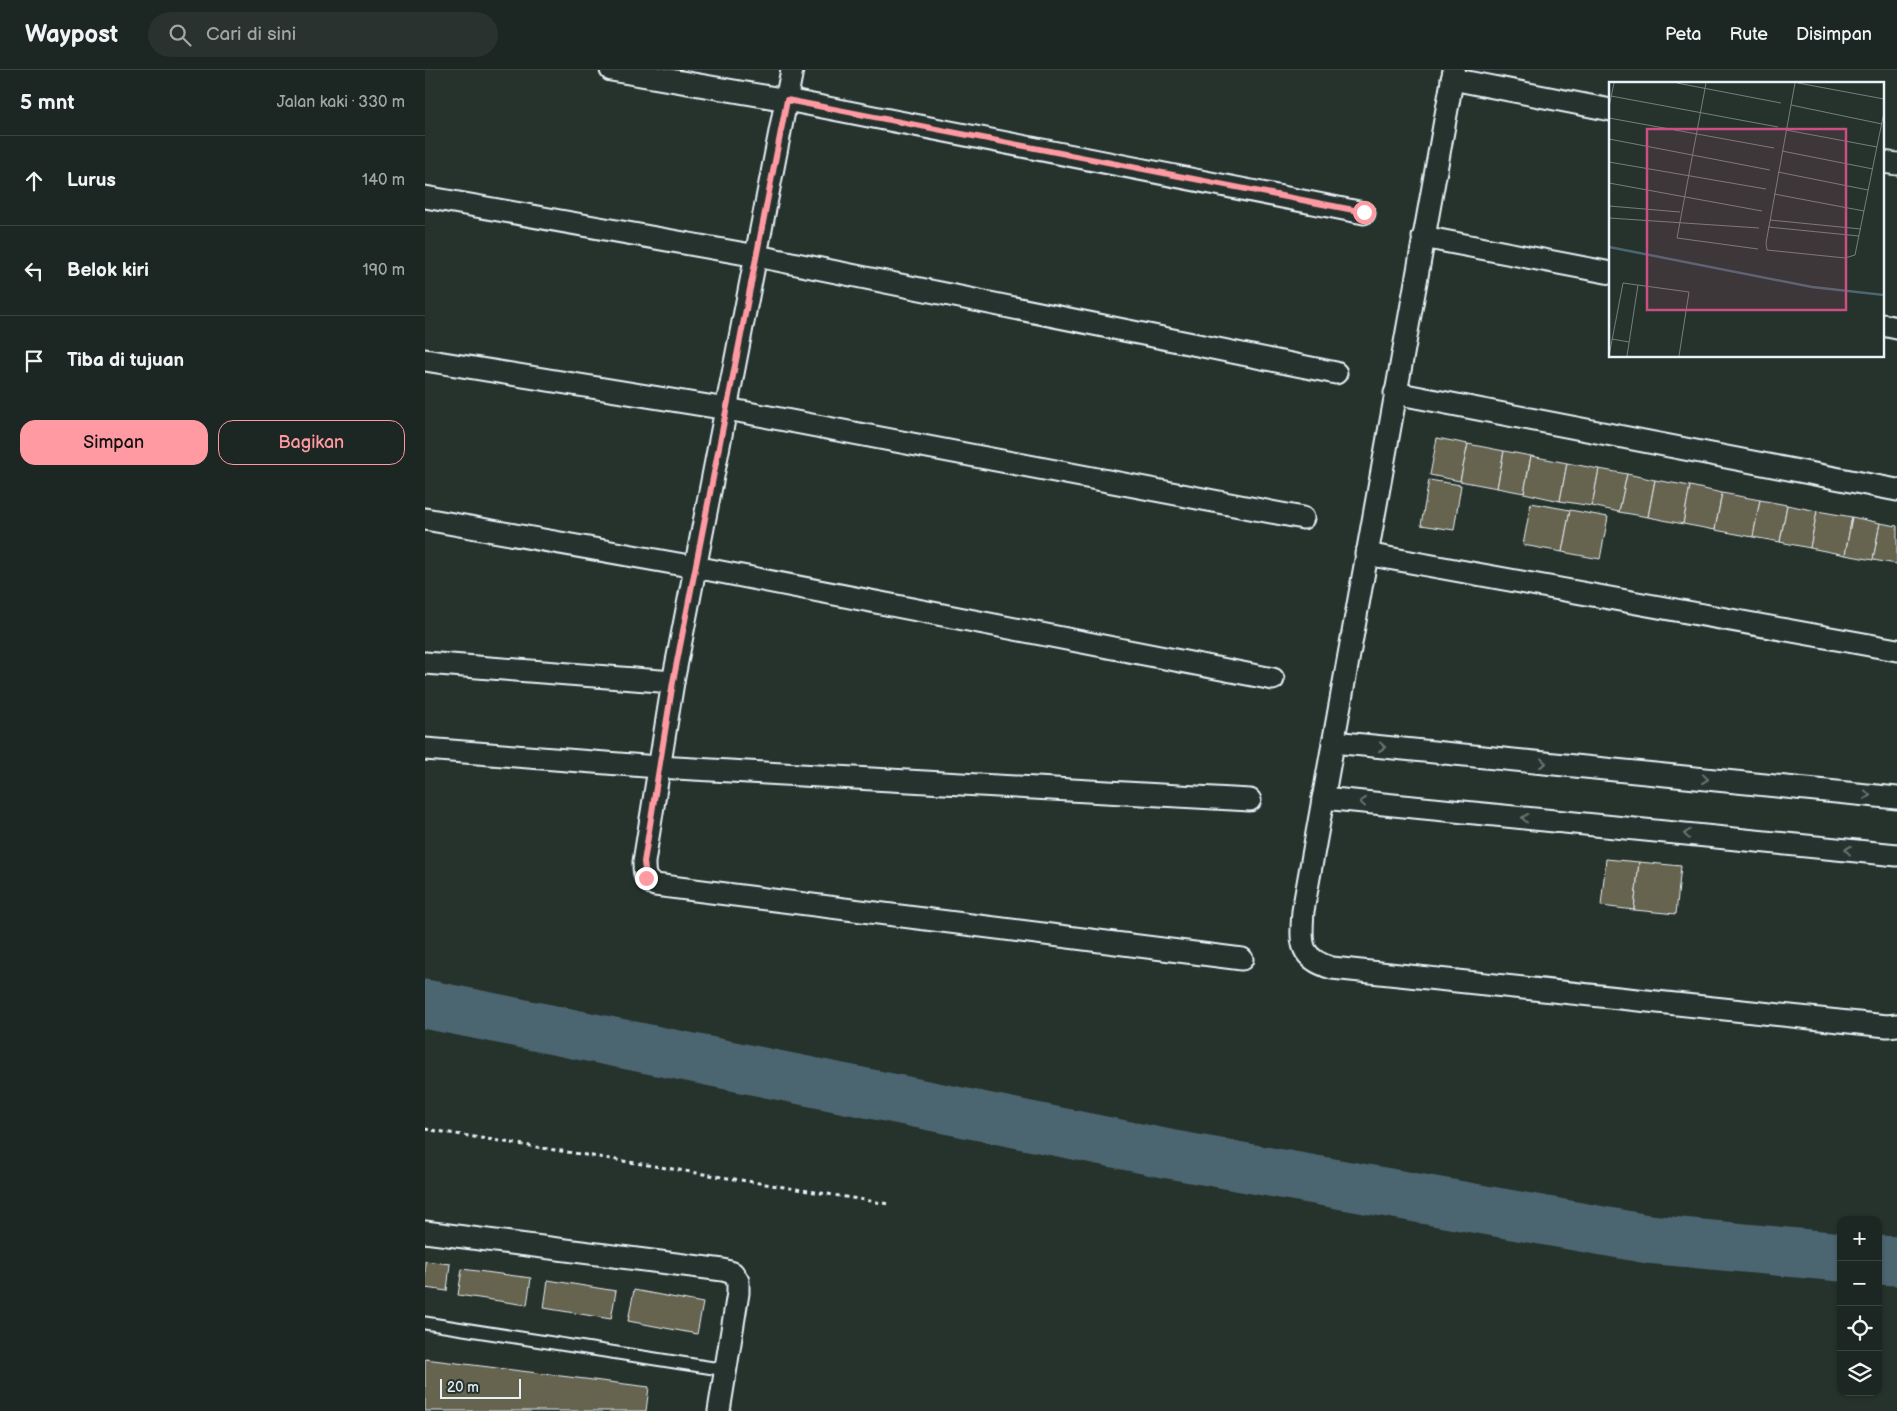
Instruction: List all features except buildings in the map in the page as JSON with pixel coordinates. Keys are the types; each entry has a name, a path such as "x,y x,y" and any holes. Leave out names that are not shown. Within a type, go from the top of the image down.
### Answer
{"street":[{"path":"611,70 787,100 1364,212"},
{"path":"792,70 673,682 658,767 644,870 648,882 655,885 1242,959"},
{"path":"1609,110 1453,75 1323,798 1301,933 1307,956 1315,963 1332,968 1897,1025"},
{"path":"425,197 757,256 1336,373"},
{"path":"1423,237 1609,273"},
{"path":"425,360 727,409 1303,518"},
{"path":"1395,393 1897,490"},
{"path":"425,519 695,567 1273,680"},
{"path":"1366,554 1897,650"},
{"path":"425,663 673,682"},
{"path":"1333,742 1897,798"},
{"path":"425,748 658,767 1251,800"},
{"path":"1323,798 1897,854"},
{"path":"425,1232 723,1270 733,1273 738,1281 739,1292 719,1411"}],"lane":[{"path":"425,1323 726,1370"}],"path":[{"path":"425,1129 889,1204"}],"waterway":[{"path":"425,1004 1169,1154 1648,1239 1837,1257"},
{"path":"1882,1260 1897,1261"}],"route":[{"path":"646,878 644,862 673,682 787,100 1364,212"}]}
